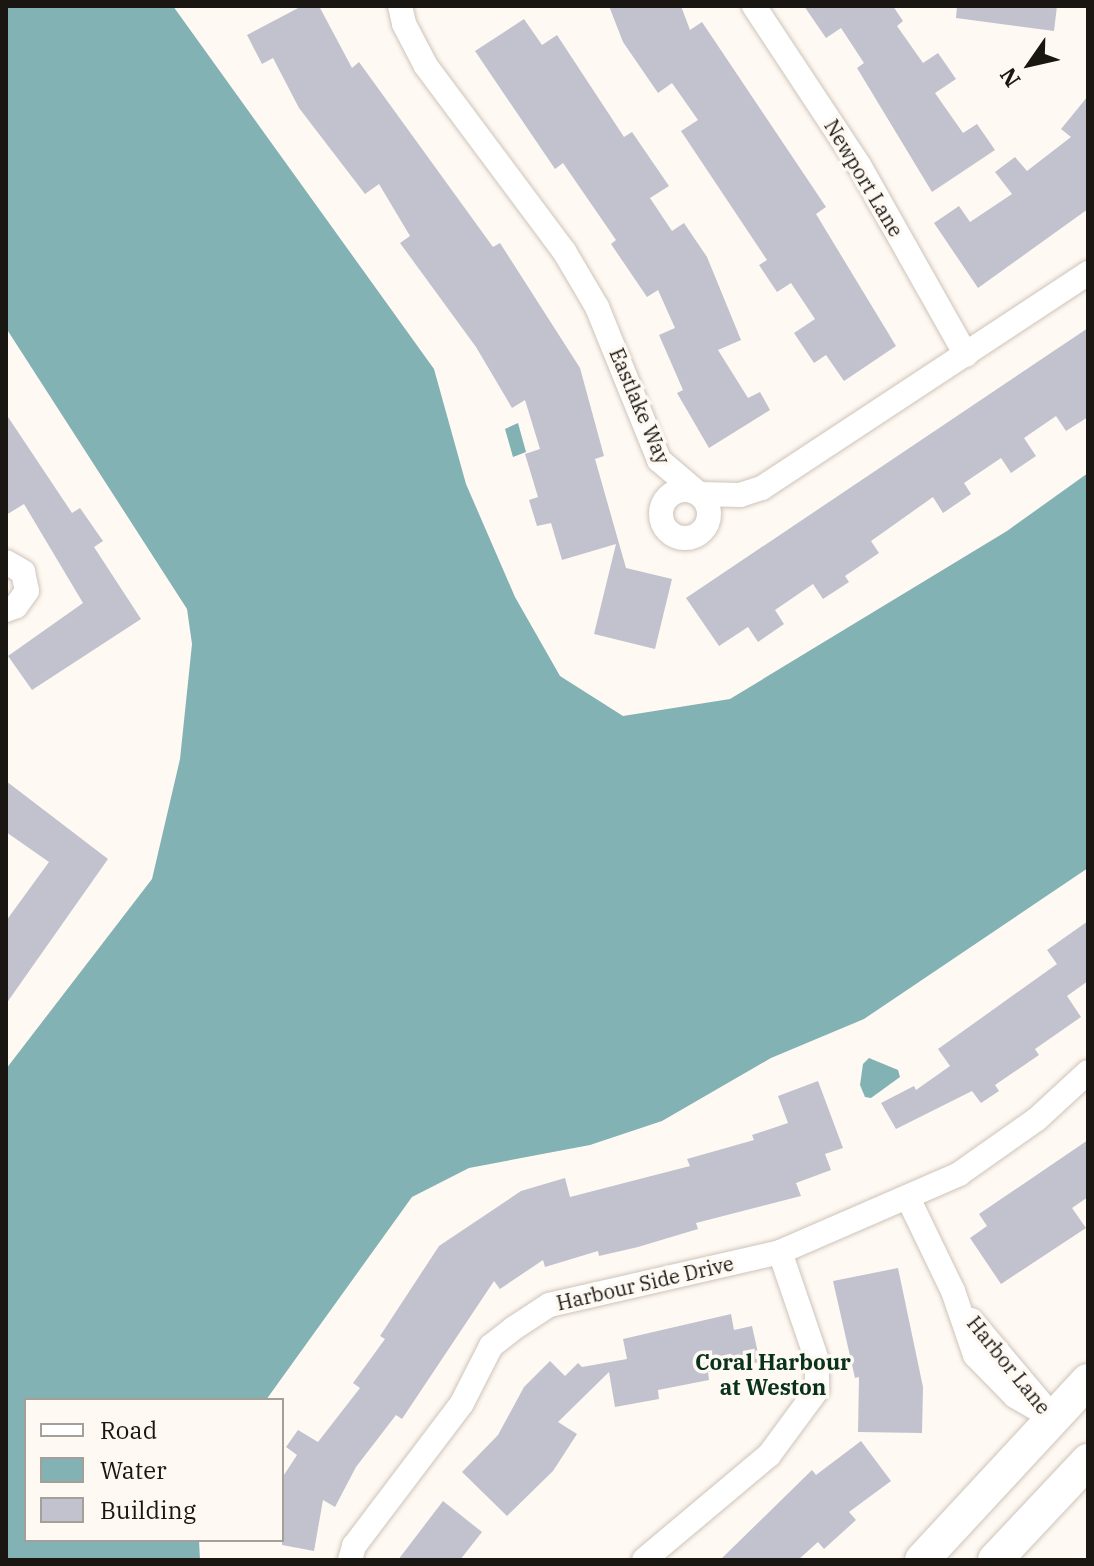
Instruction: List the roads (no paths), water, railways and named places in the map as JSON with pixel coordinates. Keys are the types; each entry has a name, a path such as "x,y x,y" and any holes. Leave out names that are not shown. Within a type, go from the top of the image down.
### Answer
{"main road":[{"path":"922,1560 1088,1381"},
{"path":"1053,1418 1088,1444"},
{"path":"995,1560 1088,1461"}],"street":[{"name":"Eastlake Way","path":"400,6 404,24 426,66 564,251 597,307 659,460 699,494 740,495 762,488 1088,273"},
{"name":"Newport Lane","path":"754,6 859,165 966,355"},
{"path":"6,562 23,572 27,591 16,606 6,610"},
{"name":"Harbour Side Drive","path":"350,1560 354,1546 462,1403 491,1346 514,1328 549,1305 780,1252 908,1198 959,1174 1037,1119 1088,1072"},
{"name":"Harbor Lane","path":"908,1198 978,1344 1015,1396 1053,1418"},
{"path":"644,1560 769,1455 817,1390 817,1360 780,1252"},
{"name":"Harbor Lane","path":"978,1344 1026,1383 1053,1418"}],"water":[{"path":"6,6 173,6 434,369 466,484 515,597 560,676 623,716 730,699 1007,531 1088,473 1088,868 864,1019 771,1058 662,1121 590,1145 469,1168 412,1197 267,1398 24,1398 24,1542 199,1542 200,1560 6,1560 6,1069 152,879 180,759 192,644 187,609 6,328"},
{"path":"518,423 526,452 513,457 505,429"},
{"path":"869,1058 898,1070 900,1077 871,1098 865,1097 860,1085 863,1064"}],"district":[{"name":"Coral Harbour at Weston","path":"773,1374"}]}
